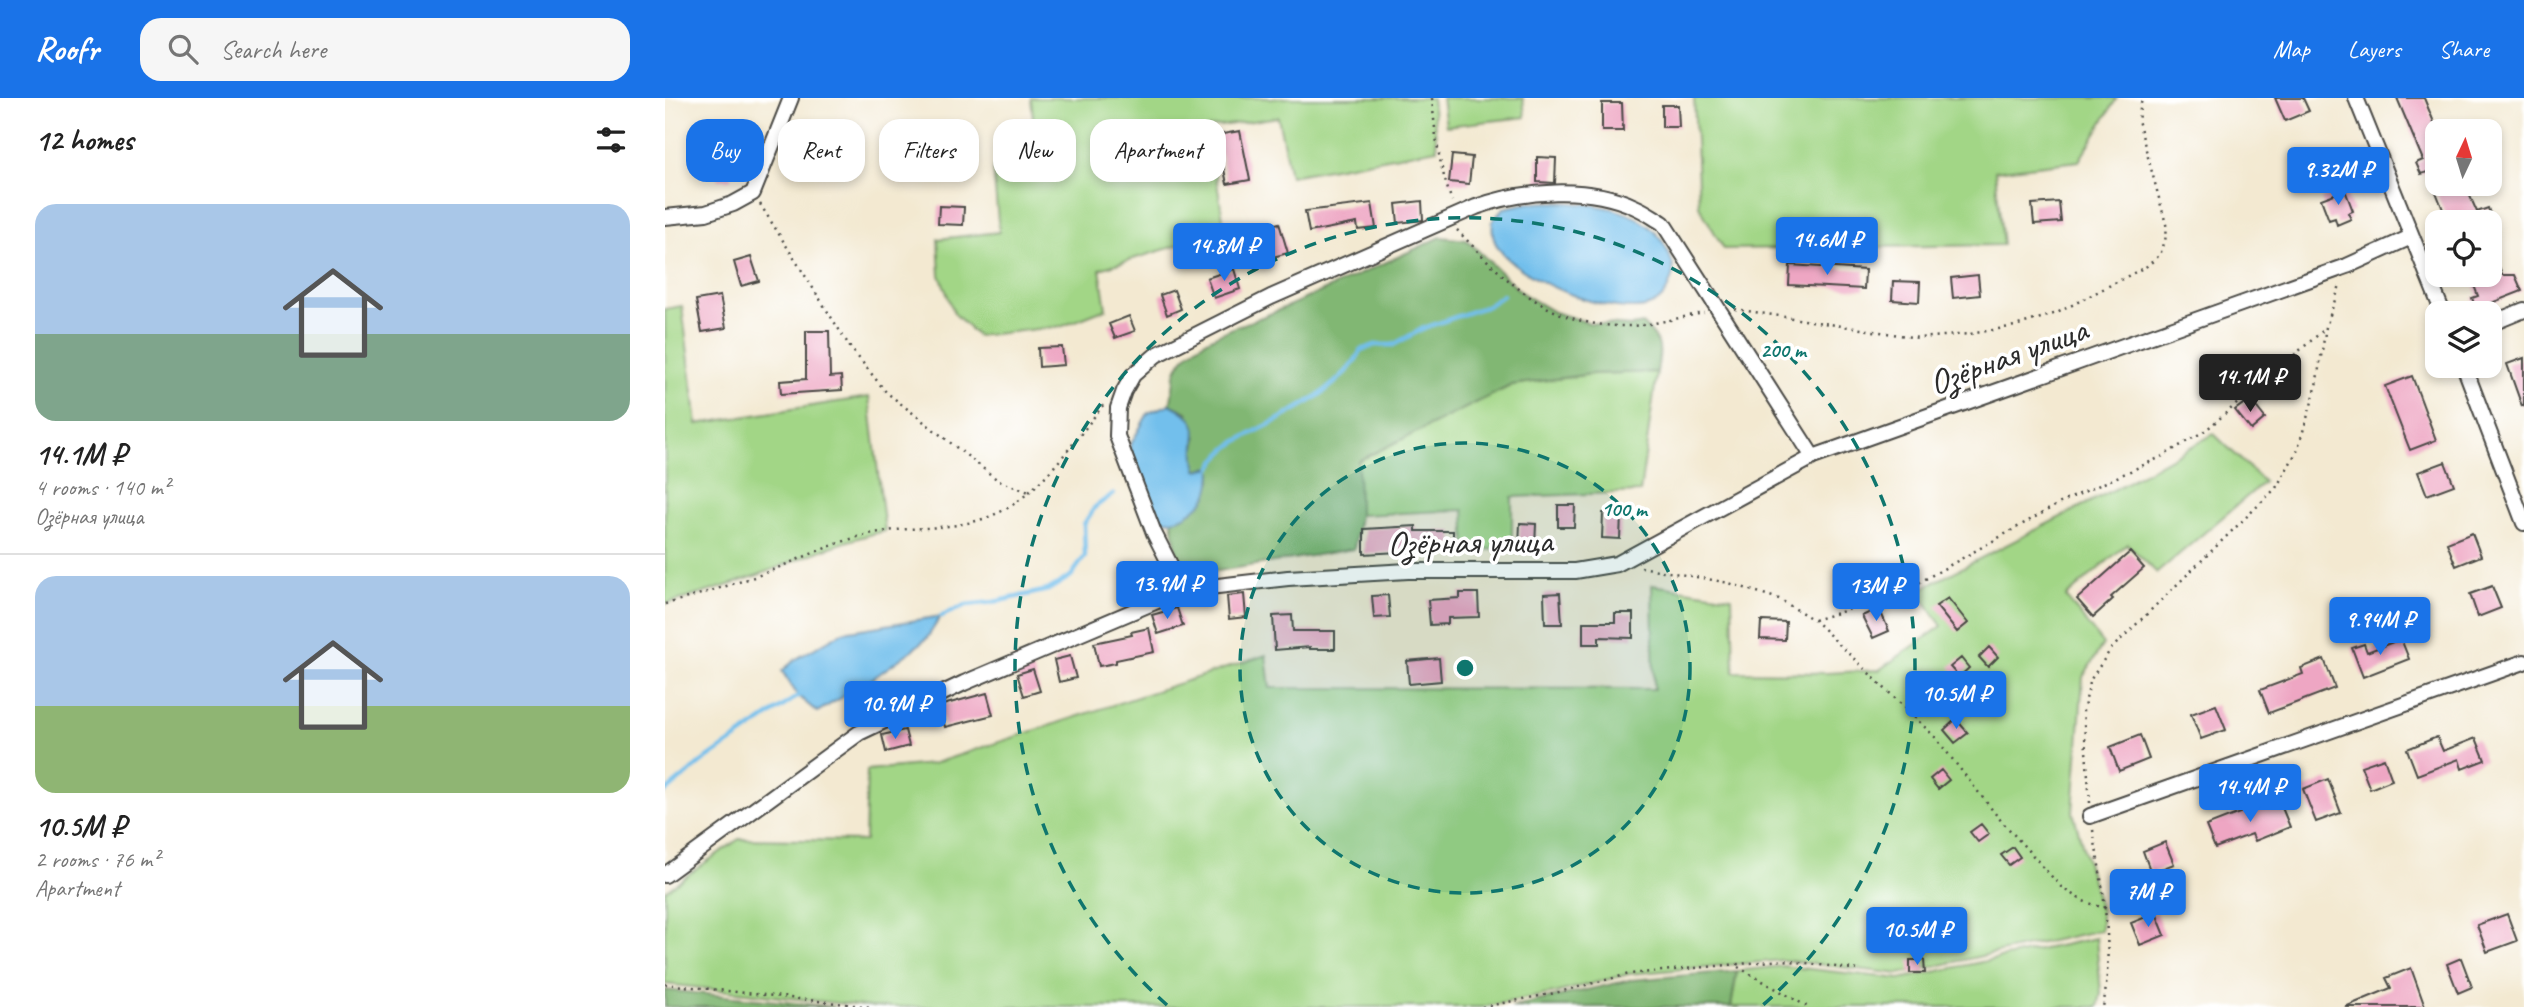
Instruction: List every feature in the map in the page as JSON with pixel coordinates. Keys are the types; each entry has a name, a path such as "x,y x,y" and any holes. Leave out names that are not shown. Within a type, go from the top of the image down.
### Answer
{"street":[{"path":"665,217 706,213 733,204 753,193 791,98"},
{"path":"2355,98 2439,301"},
{"path":"1183,590 1154,533 1117,436 1118,408 1133,375 1156,355 1271,297 1502,198 1543,192 1608,197 1635,207 1663,223 1813,457"},
{"name":"Озёрная улица","path":"665,875 859,733 964,683 1183,590 1288,578 1408,571 1575,571 1617,564 1813,457 2347,266 2411,237"},
{"path":"2502,319 2524,310"},
{"path":"2470,378 2524,523"},
{"path":"2090,816 2524,662"}],"path":[{"path":"1432,98 1437,149 1453,218 1521,293 1554,312 1590,323 1631,326 1718,310 1739,309 1918,338 1969,334 2015,326 2057,313 2147,266 2160,255 2167,228 2138,120 2142,98"},
{"path":"753,193 850,346 886,392 999,481 1029,492"},
{"path":"2103,1007 2108,979 2107,909 2090,816 2083,711 2091,679 2111,649 2276,488 2297,451 2315,391 2326,327 2347,266"},
{"path":"1814,620 1897,594 2050,508 2161,457 2206,430 2326,327"},
{"path":"665,604 759,575 807,554 861,536 885,531 961,526 1002,511 1029,492 1110,396"},
{"path":"1617,564 1728,583 1779,599 1814,620 1935,737 1998,817 2062,888 2083,901 2107,909"},
{"path":"1482,1007 1555,993 1629,974 1783,960 1859,970"},
{"path":"1736,966 1808,1007"},
{"path":"665,984 872,1007"}],"green space":[{"path":"1031,98 1432,98 1437,149 1290,176 1278,117 1226,125 1226,119 1090,119 1090,182 1217,182 1225,231 1100,269 1106,309 1063,326 977,336 954,313 940,275 938,239 999,232 994,182 1076,182 1076,119 1033,119"},
{"path":"1442,98 1523,98 1525,117 1446,126"},
{"path":"1694,98 2117,98 2079,161 1995,171 2003,245 1724,249 1699,206"},
{"path":"1441,237 1467,240 1522,293 1554,312 1590,323 1631,326 1643,324 1659,345 1657,372 1592,374 1512,385 1358,461 1359,515 1354,549 1218,571 1189,573 1177,554 1172,521 1191,512 1212,481 1212,467 1197,470 1193,456 1197,438 1187,412 1170,404 1179,364 1192,350 1215,336"},
{"path":"682,306 697,424 869,397 885,531 836,545 735,583 665,604 665,309"},
{"path":"1657,372 1640,492 1512,497 1512,549 1466,550 1464,510 1359,515 1357,461 1512,385 1592,374"},
{"path":"2214,434 2264,482 2157,573 2127,544 2066,597 2103,644 2083,677 2073,812 2101,912 2101,930 1899,974 1783,960 1629,974 1555,993 1482,1007 872,1007 665,984 665,891 739,839 865,841 867,770 932,764 1266,655 1270,688 1654,689 1652,585 1732,597 1734,672 1827,673 1879,670 1942,626 1917,591 2113,490"},
{"path":"2096,938 2101,993 2098,1007 1731,1007 1737,971 1783,966 1900,979"},
{"path":"1737,971 1731,1007 1511,1007 1630,980"},
{"path":"665,990 835,1007 665,1007"}],"water":[{"path":"1553,202 1603,207 1634,217 1648,225 1659,237 1673,264 1672,277 1662,297 1651,305 1635,308 1614,306 1565,292 1521,269 1495,242 1493,220 1504,208"},
{"path":"1170,404 1191,419 1196,432 1197,470 1212,467 1212,477 1208,494 1193,510 1179,518 1164,520 1158,517 1150,505 1130,446 1148,413"},
{"path":"941,616 927,638 911,651 868,682 817,712 798,696 782,671 796,659 843,632"}],"building":[{"path":"2275,98 2303,98 2309,111 2285,121"},
{"path":"2397,98 2424,98 2433,119 2425,119 2425,173 2421,174 2416,163 2423,160"},
{"path":"1602,103 1622,103 1623,131 1602,131"},
{"path":"1662,105 1678,105 1679,127 1662,127"},
{"path":"1240,131 1250,180 1227,184 1226,133"},
{"path":"1452,155 1472,157 1469,184 1449,182"},
{"path":"1537,157 1556,158 1555,183 1537,182"},
{"path":"2345,190 2353,211 2348,213 2351,219 2337,225 2335,218 2329,220 2321,199"},
{"path":"2438,196 2470,196 2476,210 2443,210"},
{"path":"1422,201 1423,220 1398,223 1396,204"},
{"path":"2059,202 2061,222 2034,224 2032,204"},
{"path":"1372,203 1376,228 1358,230 1357,223 1309,232 1305,211"},
{"path":"939,206 964,207 963,225 938,224"},
{"path":"1279,223 1288,253 1265,259 1257,229"},
{"path":"751,257 759,281 741,286 734,262"},
{"path":"1790,265 1865,270 1864,289 1789,285"},
{"path":"1234,269 1240,289 1214,298 1207,278"},
{"path":"1978,275 1980,295 1953,298 1951,278"},
{"path":"2502,275 2515,275 2522,291 2496,301 2473,301 2472,298 2478,296 2475,287 2502,287"},
{"path":"1893,281 1920,282 1919,302 1892,300"},
{"path":"1174,290 1181,309 1167,315 1160,295"},
{"path":"720,296 726,328 702,332 696,300"},
{"path":"1129,316 1135,331 1115,338 1109,324"},
{"path":"806,331 829,331 830,377 841,376 842,390 781,394 780,381 806,379"},
{"path":"1062,347 1064,365 1039,367 1038,348"},
{"path":"2524,358 2524,405 2522,406 2507,364"},
{"path":"2412,376 2436,440 2410,450 2385,386"},
{"path":"2250,399 2265,418 2251,430 2235,410"},
{"path":"2445,462 2454,485 2427,495 2418,472"},
{"path":"1558,505 1575,505 1574,527 1558,527"},
{"path":"1603,513 1621,514 1620,539 1602,538"},
{"path":"1520,523 1536,524 1535,546 1519,545"},
{"path":"1416,526 1416,531 1453,531 1453,546 1417,545 1417,551 1364,554 1364,529"},
{"path":"2472,533 2481,556 2456,566 2447,543"},
{"path":"2130,552 2144,568 2093,617 2077,599"},
{"path":"2492,586 2501,608 2478,617 2470,594"},
{"path":"1460,593 1478,593 1479,617 1448,618 1448,624 1430,625 1428,600 1460,598"},
{"path":"1560,593 1562,624 1545,624 1544,594"},
{"path":"1244,594 1246,617 1229,619 1227,596"},
{"path":"1388,595 1390,617 1374,618 1372,596"},
{"path":"1948,598 1968,623 1957,632 1936,606"},
{"path":"1177,608 1183,626 1158,634 1152,615"},
{"path":"1879,608 1889,631 1873,638 1862,616"},
{"path":"1615,613 1633,613 1633,638 1599,637 1599,644 1583,644 1583,622 1615,622"},
{"path":"1292,615 1293,631 1335,631 1335,649 1310,647 1275,650 1273,616"},
{"path":"1761,621 1786,622 1785,640 1760,639"},
{"path":"1149,628 1154,652 1099,666 1094,643 1132,635 1131,632"},
{"path":"2401,639 2409,659 2363,677 2352,648 2364,644 2367,652"},
{"path":"1989,647 1998,657 1988,667 1979,657"},
{"path":"1070,656 1076,678 1059,682 1054,660"},
{"path":"1439,658 1441,681 1409,684 1407,661"},
{"path":"1961,658 1969,668 1959,677 1950,667"},
{"path":"2324,659 2335,688 2269,713 2260,690 2303,674 2301,668"},
{"path":"1033,669 1040,691 1024,696 1017,674"},
{"path":"987,693 993,715 945,727 939,706"},
{"path":"2216,705 2226,730 2201,739 2191,714"},
{"path":"1956,719 1968,733 1955,743 1944,730"},
{"path":"905,730 909,746 886,752 882,735"},
{"path":"2140,735 2149,759 2119,771 2110,747"},
{"path":"2437,737 2443,751 2476,738 2485,760 2462,769 2459,759 2417,775 2407,749"},
{"path":"2384,758 2392,780 2370,789 2361,766"},
{"path":"1941,770 1949,780 1938,789 1930,779"},
{"path":"2328,779 2341,813 2316,822 2303,789"},
{"path":"2278,798 2290,827 2255,841 2252,834 2215,848 2206,826"},
{"path":"1981,824 1989,834 1978,842 1970,832"},
{"path":"2165,842 2174,864 2151,873 2143,851"},
{"path":"2013,847 2020,857 2009,865 2001,855"},
{"path":"2156,913 2165,935 2140,945 2131,923"},
{"path":"2507,914 2517,941 2487,952 2477,925"},
{"path":"2461,958 2472,987 2458,993 2447,964"},
{"path":"1910,960 1924,960 1925,973 1910,973"},
{"path":"2411,968 2425,1007 2345,1007 2391,988 2386,978"}],"waterway":[{"path":"1212,467 1222,453 1236,442 1321,394 1345,373 1361,350 1375,345 1393,345 1424,328 1487,306 1503,295"},
{"path":"941,616 966,605 1048,590 1071,576 1085,556 1084,524 1095,507 1113,494"},
{"path":"665,792 702,762 798,696"}]}
